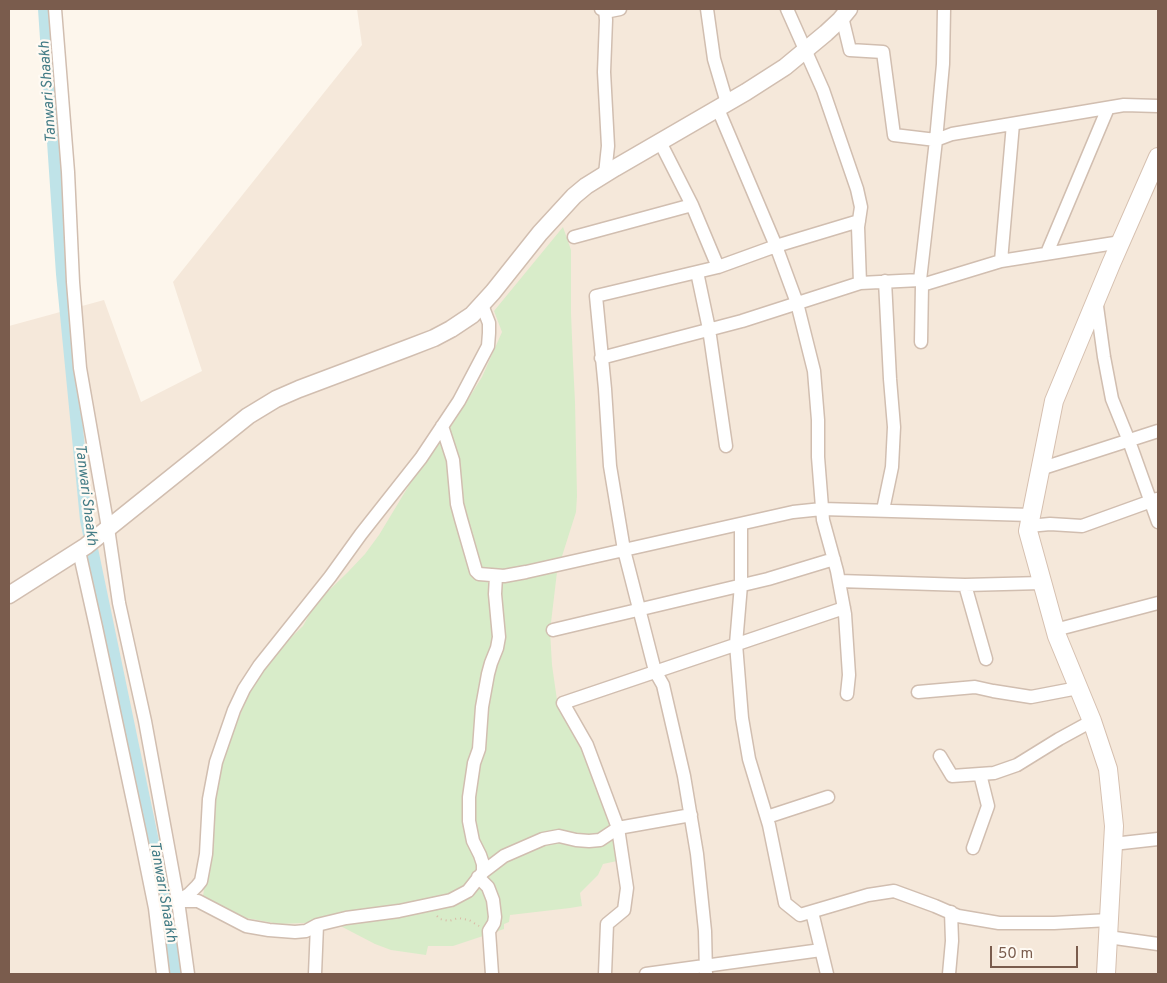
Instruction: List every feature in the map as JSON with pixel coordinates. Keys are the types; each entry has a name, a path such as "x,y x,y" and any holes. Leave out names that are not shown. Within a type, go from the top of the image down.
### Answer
{"main road":[{"path":"1106,974 1114,826 1108,769 1092,721 1055,630 1028,531 1054,401 1158,157"}],"street":[{"path":"55,9 68,172 73,282 80,368 104,531 145,722 178,900 188,974"},
{"path":"605,174 608,146 604,72 606,20 604,10 620,9"},
{"path":"707,9 722,106 797,303 814,371 823,520 834,559 844,608 849,674 847,694"},
{"path":"786,9 823,90 857,189 861,207 858,221 860,282"},
{"path":"921,342 921,282 943,64 944,9"},
{"path":"9,595 82,548 168,482 248,416 299,389 434,338 472,315 556,214 586,186 785,67 826,33 846,13"},
{"path":"846,13 850,50 883,52 894,135 936,140 952,134 1124,105 1158,106"},
{"path":"1047,253 1108,108"},
{"path":"1001,261 1013,124"},
{"path":"660,142 692,205 718,267"},
{"path":"574,237 692,205"},
{"path":"706,970 704,911 698,854 684,776 663,685 656,672 624,550 610,466 596,296 718,267 776,246 858,221"},
{"path":"602,358 742,321 860,282 921,282 1001,261 1121,242"},
{"path":"697,272 709,330 726,446"},
{"path":"883,510 892,467 894,427 885,281"},
{"path":"1096,300 1112,399 1154,500 1158,522"},
{"path":"178,900 189,894 201,881 206,854 209,799 216,762 234,710 244,689 259,666 421,458 459,401 488,346 489,323 482,305"},
{"path":"442,426 453,460 457,504 476,571 479,574 496,576 526,572 793,512 822,509 883,510 1030,520 1050,524 1082,526 1154,500"},
{"path":"1040,469 1158,431"},
{"path":"741,524 741,585 736,644 742,718 749,759 767,817 785,903 800,915 868,895 894,891 958,916 999,923 1054,923 1108,929 1158,944"},
{"path":"82,548 142,844 154,908 163,974"},
{"path":"553,630 768,579 834,559"},
{"path":"492,974 489,931 495,917 494,900 480,874 483,864 473,840 469,821 469,798 474,764 479,749 482,707 488,674 499,638 495,594 496,576"},
{"path":"839,581 965,584 1042,583"},
{"path":"965,584 986,659"},
{"path":"1055,630 1158,603"},
{"path":"604,974 607,924 624,910 627,888 618,828 587,745 563,703 844,608"},
{"path":"918,692 975,687 1031,697 1078,688"},
{"path":"940,756 952,776 994,773 1017,765 1092,721"},
{"path":"973,848 988,806 980,774"},
{"path":"767,817 828,797"},
{"path":"178,900 198,901 246,926 269,930 306,931 317,925 346,918 399,911 452,900 468,891 480,874 504,856 543,839 559,836 576,840 600,840 618,828 691,815"},
{"path":"1113,844 1158,839"},
{"path":"812,912 827,974"},
{"path":"949,974 952,941 951,912"},
{"path":"315,974 317,925"},
{"path":"646,974 706,970 821,950"}],"path":[{"path":"436,915 440,919 458,918 469,920 489,931"}],"shaded area":[{"path":"357,9 1158,9 1158,974 9,974 9,326 104,300 141,402 202,371 173,282 362,45"}],"green space":[{"path":"563,227 571,250 571,313 577,496 576,512 557,572 550,631 552,665 557,700 576,731 613,824 617,861 603,864 598,875 580,893 582,906 510,915 509,922 504,924 504,929 453,946 428,946 426,955 391,950 375,944 329,920 279,924 241,917 203,896 212,800 220,769 253,685 269,659 303,626 315,604 365,554 379,535 411,482 452,425 482,377 502,332 494,311"}],"waterway":[{"name":"Tanwari Shaakh","path":"44,9 62,274 86,520 160,875 176,974"}]}
